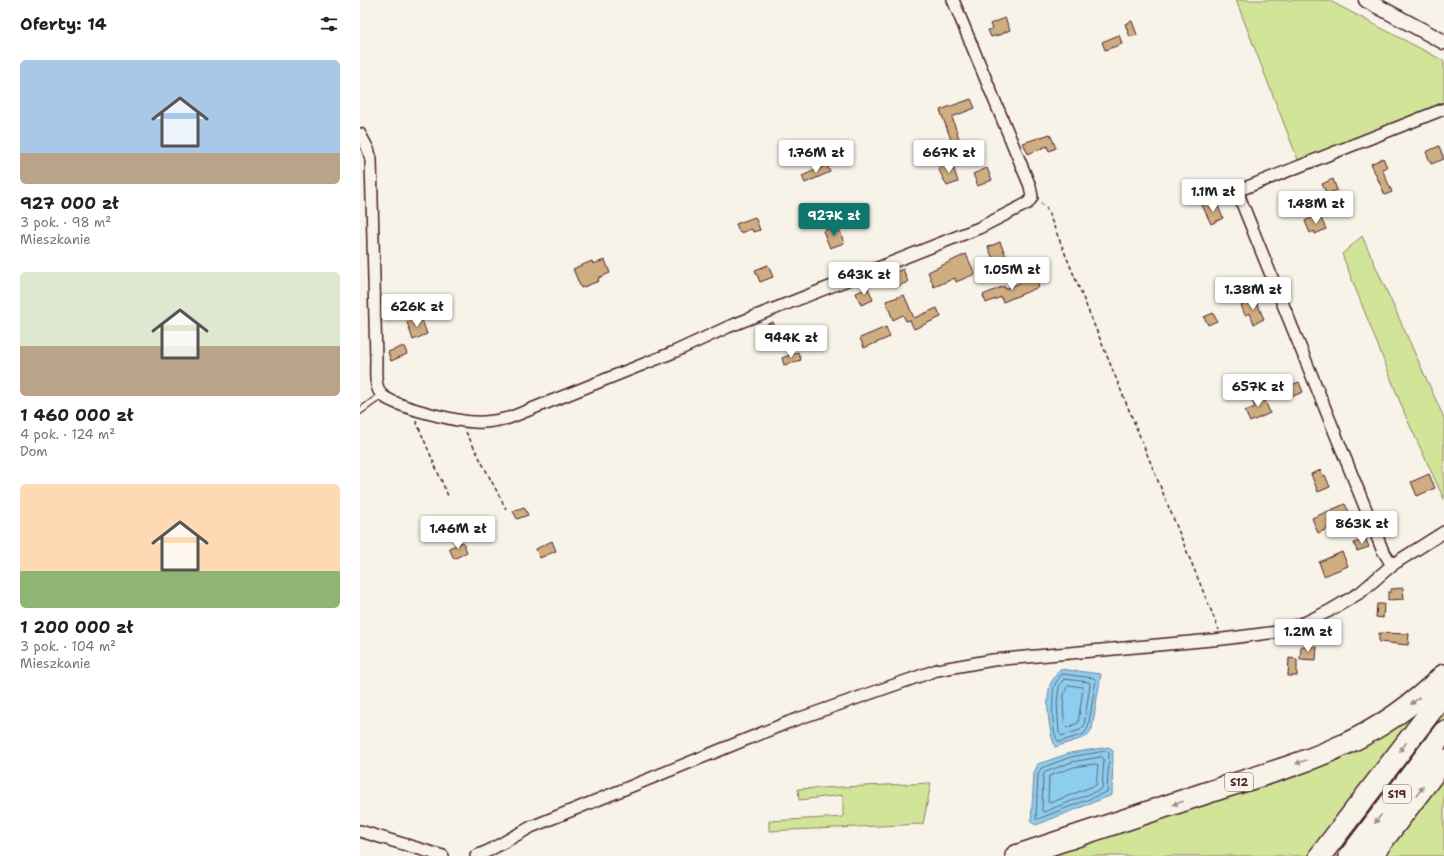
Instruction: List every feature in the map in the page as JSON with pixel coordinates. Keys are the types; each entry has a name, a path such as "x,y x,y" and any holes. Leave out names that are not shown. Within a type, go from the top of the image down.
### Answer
{"highway":[{"name":"S12","path":"1016,856 1286,767 1334,749 1363,735 1391,718 1426,692 1444,674"},
{"path":"1320,856 1444,694"},
{"name":"S19","path":"1350,856 1444,732"},
{"name":"S19","path":"1371,856 1444,760"}],"street":[{"path":"360,134 368,149 371,160 376,372 379,390 382,395 388,399 441,417 475,422 486,422 509,418 674,352 728,327 979,228 1028,203 1032,197 1030,186 953,0"},
{"path":"1366,0 1444,42"},
{"path":"1392,565 1382,549 1237,191 1444,109"},
{"path":"476,856 531,827 789,722 937,670 993,660 1223,639 1277,632 1306,622 1362,592 1392,565 1444,532"},
{"path":"360,831 443,856"}],"lane":[{"path":"360,411 382,395"}],"path":[{"path":"1032,197 1046,208 1223,639"},
{"path":"411,408 448,496"},
{"path":"460,420 506,509"}],"green space":[{"path":"1236,0 1328,0 1444,61 1444,102 1298,160"},
{"path":"1362,236 1444,418 1444,499 1406,417 1342,254"},
{"path":"1439,690 1313,856 1032,856 1241,789"},
{"path":"1444,700 1444,718 1339,856 1326,856"},
{"path":"1444,776 1444,856 1383,856"},
{"path":"931,783 923,824 769,831 769,821 843,817 843,795 799,800 798,789"}],"water":[{"path":"1060,669 1101,674 1092,729 1086,737 1055,747 1049,725 1048,700 1050,685"},
{"path":"1109,747 1113,751 1112,795 1036,825 1031,822 1034,773 1038,764 1070,753"}],"building":[{"path":"1005,18 1010,30 1003,34 991,37 988,30 992,29 990,24"},
{"path":"1132,21 1137,35 1130,37 1125,24"},
{"path":"1119,35 1122,44 1105,50 1102,42"},
{"path":"971,99 975,108 952,117 963,151 956,153 940,110"},
{"path":"1050,134 1056,148 1049,151 1047,146 1028,154 1023,143"},
{"path":"1439,146 1444,159 1431,164 1426,152"},
{"path":"1383,158 1387,167 1382,169 1392,192 1385,195 1371,164"},
{"path":"952,163 958,182 947,186 938,168"},
{"path":"827,165 830,172 805,183 802,176"},
{"path":"987,168 992,180 978,186 973,174"},
{"path":"1333,179 1337,190 1327,194 1322,184"},
{"path":"1209,202 1212,208 1218,206 1223,218 1211,224 1202,205"},
{"path":"1319,214 1326,229 1315,234 1314,231 1310,233 1305,221"},
{"path":"755,217 760,230 753,232 752,229 740,233 736,224"},
{"path":"838,225 844,243 830,248 823,231"},
{"path":"1000,242 1008,261 996,266 988,247"},
{"path":"966,254 975,274 956,282 955,278 934,287 928,272"},
{"path":"605,260 610,273 598,278 599,281 581,288 573,269 592,261 593,264"},
{"path":"768,265 773,277 760,282 755,270"},
{"path":"903,269 908,282 896,287 891,274"},
{"path":"1035,277 1039,287 1003,302 1001,297 986,303 983,295 1004,286 1005,289"},
{"path":"868,288 873,300 861,305 856,293"},
{"path":"904,295 914,318 937,308 941,317 914,329 910,320 906,321 903,315 893,320 886,301"},
{"path":"1255,299 1264,319 1254,324 1250,313 1245,315 1241,305"},
{"path":"1213,313 1217,321 1208,325 1204,317"},
{"path":"421,317 427,334 413,340 407,322"},
{"path":"773,322 776,331 773,332 775,336 765,340 760,327"},
{"path":"815,327 819,337 804,343 800,332"},
{"path":"886,327 890,337 864,348 860,338"},
{"path":"404,346 407,354 391,361 388,352"},
{"path":"798,352 801,360 784,365 782,358"},
{"path":"1299,382 1303,392 1293,396 1289,386"},
{"path":"1262,393 1270,413 1250,422 1245,411 1255,407 1251,397"},
{"path":"1321,470 1330,487 1318,492 1311,474"},
{"path":"1429,474 1435,488 1417,496 1411,482"},
{"path":"1345,504 1352,518 1318,533 1312,518"},
{"path":"524,507 528,515 517,519 513,511"},
{"path":"1366,539 1369,547 1357,551 1354,543"},
{"path":"552,541 556,551 540,558 536,549"},
{"path":"463,542 467,552 454,559 449,548"},
{"path":"1342,552 1348,566 1324,576 1319,562"},
{"path":"1403,588 1404,599 1388,600 1388,592 1391,592 1391,589"},
{"path":"1377,604 1384,604 1383,618 1376,617"},
{"path":"1379,633 1409,634 1408,645 1379,642"},
{"path":"1301,646 1317,647 1316,660 1300,659"},
{"path":"1289,658 1297,659 1297,676 1288,676"}]}
